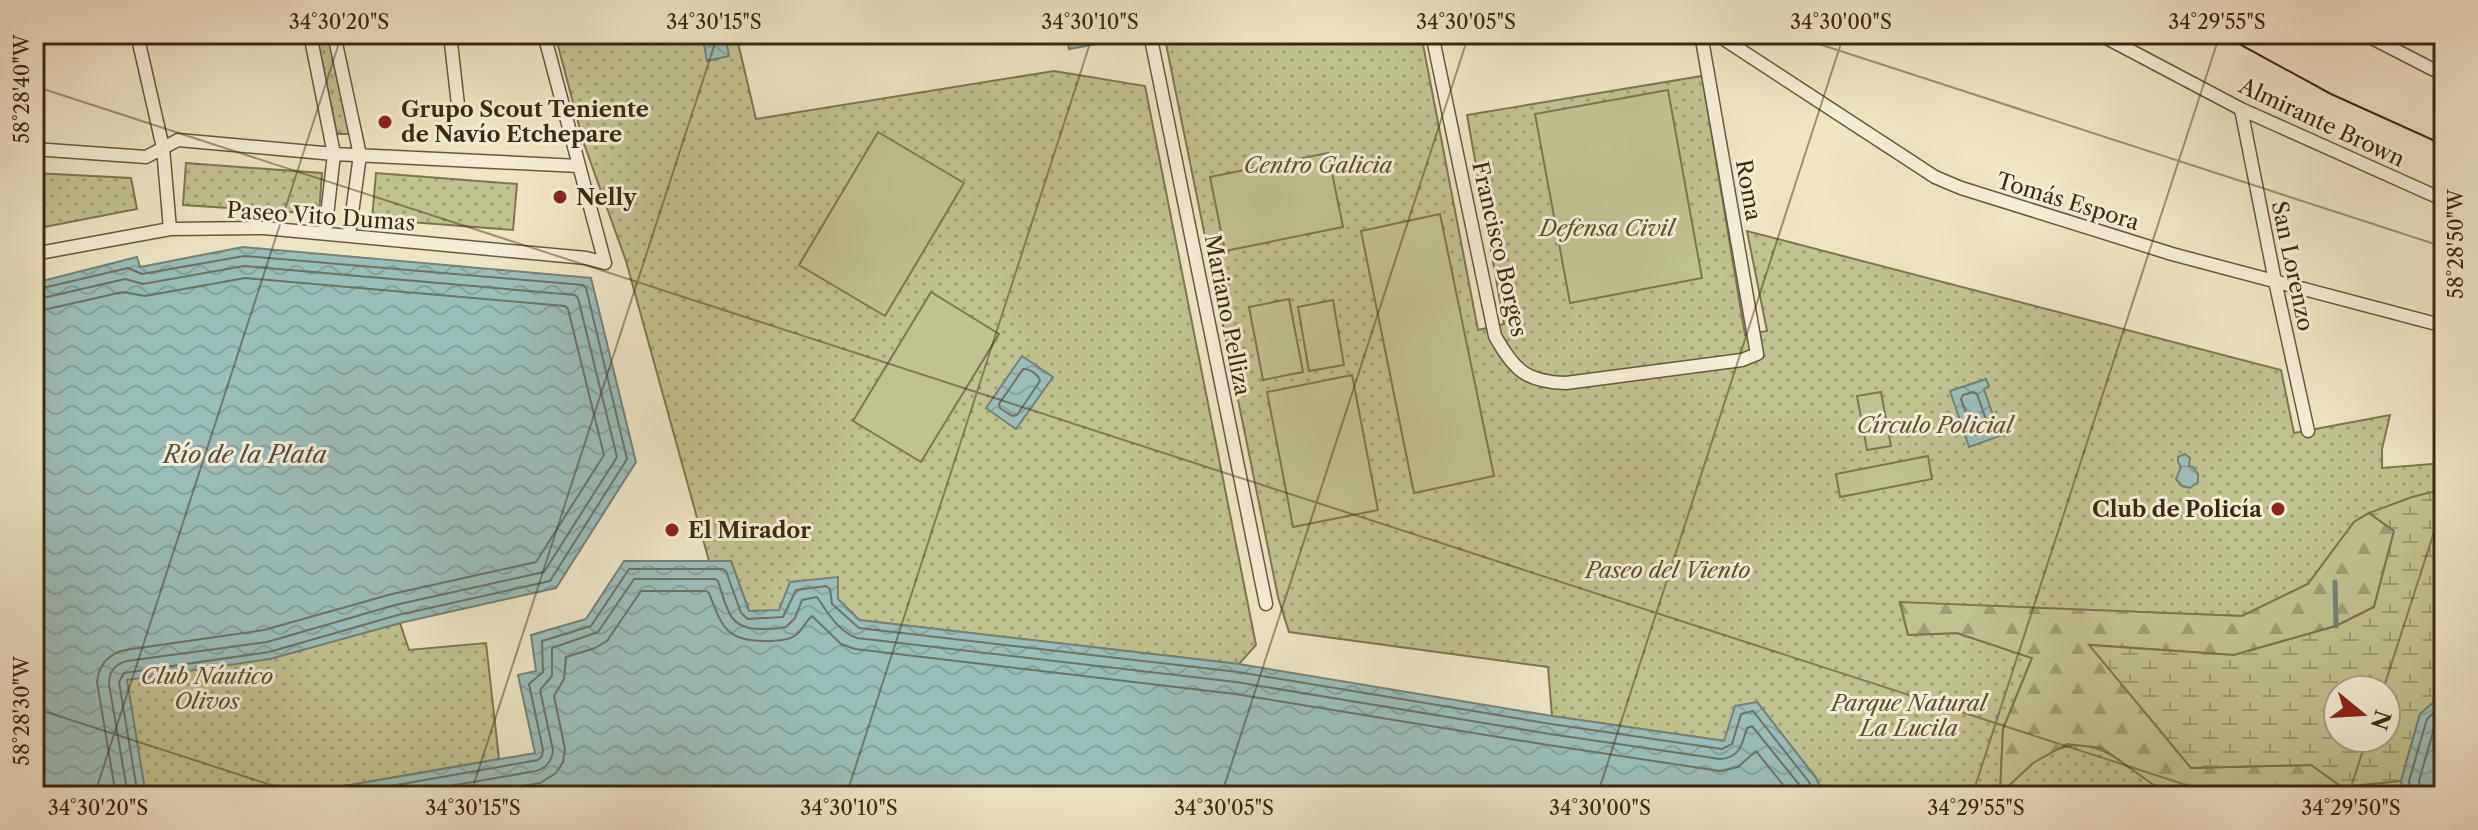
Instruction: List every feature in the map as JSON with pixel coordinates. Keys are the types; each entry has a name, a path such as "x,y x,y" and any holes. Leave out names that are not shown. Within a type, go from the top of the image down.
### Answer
{"street":[{"path":"137,34 163,148 170,229"},
{"path":"310,34 334,154 325,233"},
{"path":"334,34 360,155 349,235"},
{"path":"450,34 458,105"},
{"path":"34,149 146,157 178,140 334,154 579,166 544,34"},
{"name":"Mariano Pelliza","path":"1150,34 1266,604"},
{"name":"Francisco Borges","path":"1432,34 1495,336 1507,358 1522,374 1544,383 1566,383 1742,360 1757,354"},
{"name":"Roma","path":"1701,34 1757,354"},
{"name":"Tomás Espora","path":"1716,34 1935,177 1961,188 2141,245 2444,326"},
{"name":"Almirante Brown","path":"2099,34 2241,109 2444,200"},
{"path":"2364,34 2444,75"},
{"name":"San Lorenzo","path":"2241,109 2308,431"},
{"name":"Paseo Vito Dumas","path":"34,254 170,229 264,228 586,258 605,263 579,166"}],"green space":[{"path":"316,34 330,34 350,134 337,134"},
{"path":"555,34 736,34 756,119 1054,71 1145,86 1256,645 1239,664 859,620 838,599 838,578 779,611 749,611 731,561 709,561 626,261 583,141"},
{"path":"1164,34 1421,34 1478,330 1504,324 1467,115 1702,76 1745,335 1767,331 1747,231 2281,370 2294,433 2390,415 2382,449 2382,468 2444,463 2444,693 2420,714 2401,781 2404,796 2343,796 2342,787 2311,765 2191,768 2089,645 2234,655 2336,626 2374,607 2394,531 2369,513 2354,522 2308,584 2242,616 1900,603 1908,635 1957,633 2032,658 2003,729 2000,793 2029,766 2051,752 2083,745 2098,749 2126,764 2156,786 2156,796 1825,796 1816,778 1757,702 1725,741 1552,716 1548,667 1289,632 1278,597"},
{"name":"Defensa Civil","path":"1668,90 1702,278 1570,303 1535,114"},
{"path":"878,132 964,183 885,316 799,265"},
{"name":"Centro Galicia","path":"1328,153 1343,227 1225,251 1210,177"},
{"path":"186,163 322,173 319,214 183,205"},
{"path":"34,173 131,178 137,209 34,229"},
{"path":"376,173 517,184 513,230 372,219"},
{"path":"1440,214 1494,476 1414,493 1361,231"},
{"path":"931,292 999,334 921,462 853,421"},
{"path":"1289,299 1303,372 1263,380 1249,307"},
{"path":"1333,300 1344,365 1309,371 1298,307"},
{"path":"1352,375 1378,510 1293,527 1267,392"},
{"path":"1881,392 1891,446 1867,450 1857,396"},
{"path":"1928,456 1932,479 1840,497 1836,474"},
{"name":"Club Náutico Olivos","path":"62,480 305,649 400,623 409,650 486,643 499,759 287,796 115,796"},
{"path":"2444,489 2444,693 2420,714 2401,781 2342,787 2311,765 2191,768 2089,645 2234,655 2336,626 2374,607 2394,531 2369,513"},
{"path":"2369,513 2394,531 2374,607 2336,626 2234,655 2090,645 2191,768 2312,765 2342,787 2343,796 2156,796 2155,786 2102,748 2067,744 2033,763 2000,794 2003,729 2032,658 1957,633 1908,635 1900,602 2242,616 2308,584 2354,522"}],"water":[{"path":"702,34 725,34 729,56 707,61"},
{"path":"1066,34 1118,34 1119,40 1069,49"},
{"name":"Río de la Plata","path":"243,247 591,278 636,462 556,588 400,623 270,659 127,680 146,796 34,796 34,283 137,257 140,267"},
{"path":"1022,356 1053,377 1016,429 986,408"},
{"path":"1986,379 1989,386 1984,389 2000,436 1969,447 1950,391"},
{"path":"2185,454 2190,458 2189,466 2198,474 2198,482 2190,488 2182,486 2176,479 2181,467 2178,457"},
{"path":"624,561 731,561 749,611 779,610 790,582 838,577 838,599 859,620 1239,664 1724,741 1735,706 1757,702 1816,778 1825,796 287,796 535,753 518,675 536,671 531,635 586,619"},
{"path":"2444,693 2444,796 2404,796 2401,781 2420,714"}],"waterway":[{"path":"2335,582 2336,626"}],"tram line":[{"path":"2221,34 2331,94 2444,145"}],"place":[{"name":"Grupo Scout Teniente de Navío Etchepare","path":"385,122"},
{"name":"Nelly","path":"560,197"},
{"name":"Club de Policía","path":"2278,509"},
{"name":"El Mirador","path":"672,530"}],"park label":[{"name":"Círculo Policial","path":"1935,425"},
{"name":"Paseo del Viento","path":"1668,570"},
{"name":"Parque Natural La Lucila","path":"1909,716"}]}
